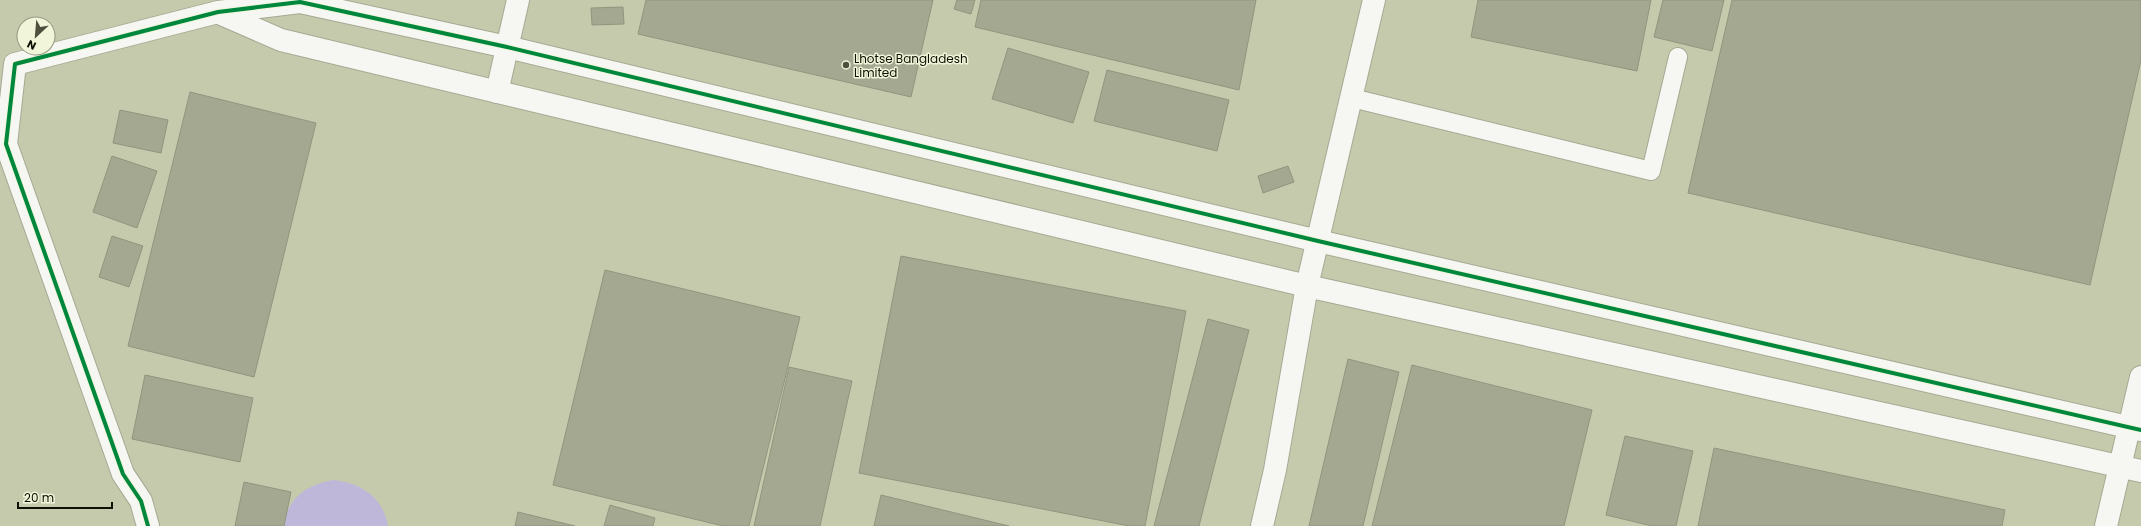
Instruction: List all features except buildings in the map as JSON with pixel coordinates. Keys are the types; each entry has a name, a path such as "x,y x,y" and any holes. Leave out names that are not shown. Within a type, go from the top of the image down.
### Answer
{"street":[{"path":"497,92 518,0"},
{"path":"1262,526 1275,470 1307,286 1374,0"},
{"path":"148,526 141,501 123,474 6,144 14,64 218,12 300,2 507,46 1318,241 2135,428"},
{"path":"218,12 281,40 1307,286 2141,470"},
{"path":"2106,526 2120,466 2135,428 2141,376"}],"lane":[{"path":"1352,98 1651,172 1678,57"}],"shaded area":[{"path":"333,480 353,484 369,493 376,499 381,507 388,526 282,526 289,508 300,494 314,485"}],"cycle path":[{"path":"148,526 141,501 123,474 6,144 15,64 218,12 300,2 507,47 1318,241 2141,430"}],"place":[{"name":"Lhotse Bangladesh Limited","path":"846,65"}]}
